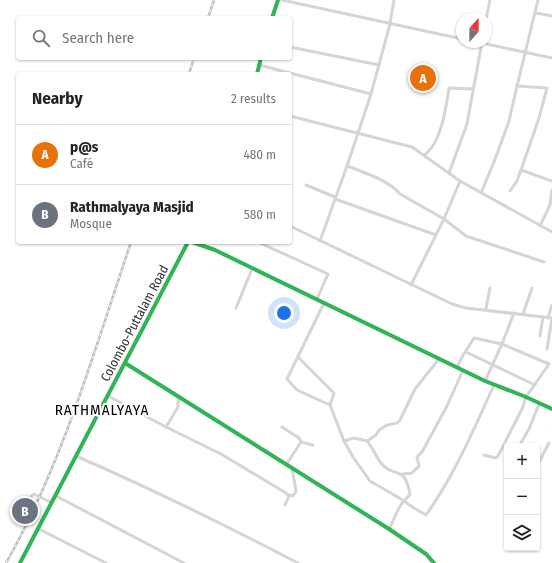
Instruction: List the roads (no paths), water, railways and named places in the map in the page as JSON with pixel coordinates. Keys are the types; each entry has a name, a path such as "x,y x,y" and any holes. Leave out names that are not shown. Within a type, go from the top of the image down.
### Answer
{"main road":[{"path":"273,16 278,0"},
{"path":"257,72 260,60"},
{"name":"Colombo-Puttalam Road","path":"20,563 187,244"},
{"path":"198,244 215,250 485,381 552,409"},
{"path":"125,363 389,529 426,554 434,563"}],"street":[{"path":"282,0 456,38"},
{"path":"320,241 371,94 390,24 394,0"},
{"path":"487,12 490,0"},
{"path":"481,193 509,121 538,0"},
{"path":"331,10 390,24"},
{"path":"536,13 552,16"},
{"path":"492,44 552,58"},
{"path":"292,46 379,65"},
{"path":"449,173 466,124 480,48"},
{"path":"259,65 286,72"},
{"path":"292,74 371,94"},
{"path":"510,191 517,181 521,170 539,118 547,88 517,86"},
{"path":"424,155 430,151 442,124 449,88 473,89"},
{"path":"292,117 412,147 460,181 552,232"},
{"path":"347,166 396,189 400,194 444,219 466,236 544,262"},
{"path":"521,170 552,181"},
{"path":"411,285 444,219 460,181"},
{"path":"306,185 335,198 436,235"},
{"path":"540,226 550,205 552,190"},
{"path":"292,227 452,304 466,308 486,309 551,318"},
{"path":"267,244 328,274 317,299"},
{"path":"236,308 252,269"},
{"path":"486,309 490,288"},
{"path":"523,314 532,288"},
{"path":"324,303 287,379 296,390 330,405"},
{"path":"547,349 552,305"},
{"path":"485,381 514,313"},
{"path":"540,336 543,317"},
{"path":"457,367 474,338 502,344 550,365 526,397 522,409 498,456 496,458 484,455"},
{"path":"466,352 535,385"},
{"path":"298,357 334,393 330,405 344,441 370,481 401,499 423,515 426,515 436,501 468,441 494,385"},
{"path":"367,441 376,435 379,430 387,425 397,423 400,420 415,389 439,359"},
{"path":"344,441 354,438 367,441 385,468 403,474 412,473 418,466 417,457 422,452 447,406 463,370"},
{"path":"108,396 221,454 292,496 296,491 292,468"},
{"path":"166,427 178,407 180,398"},
{"path":"521,443 539,404"},
{"path":"282,427 299,438 301,442 313,445"},
{"path":"286,465 301,442"},
{"path":"540,460 549,443"},
{"path":"76,456 134,481 298,563"},
{"path":"389,529 403,501 408,498 410,494 408,484 403,474"},
{"path":"24,509 26,503 34,494 52,503"},
{"path":"285,505 289,495"},
{"path":"56,496 184,563"},
{"path":"39,529 106,563"}],"railway":[{"path":"209,16 214,0"},
{"path":"190,72 193,60"},
{"path":"6,563 26,525 61,447 130,244"}],"place":[{"name":"p@s","path":"423,78"},
{"name":"Rathmalyaya Masjid","path":"25,511"}],"district":[{"name":"RATHMALYAYA","path":"102,410"}]}
